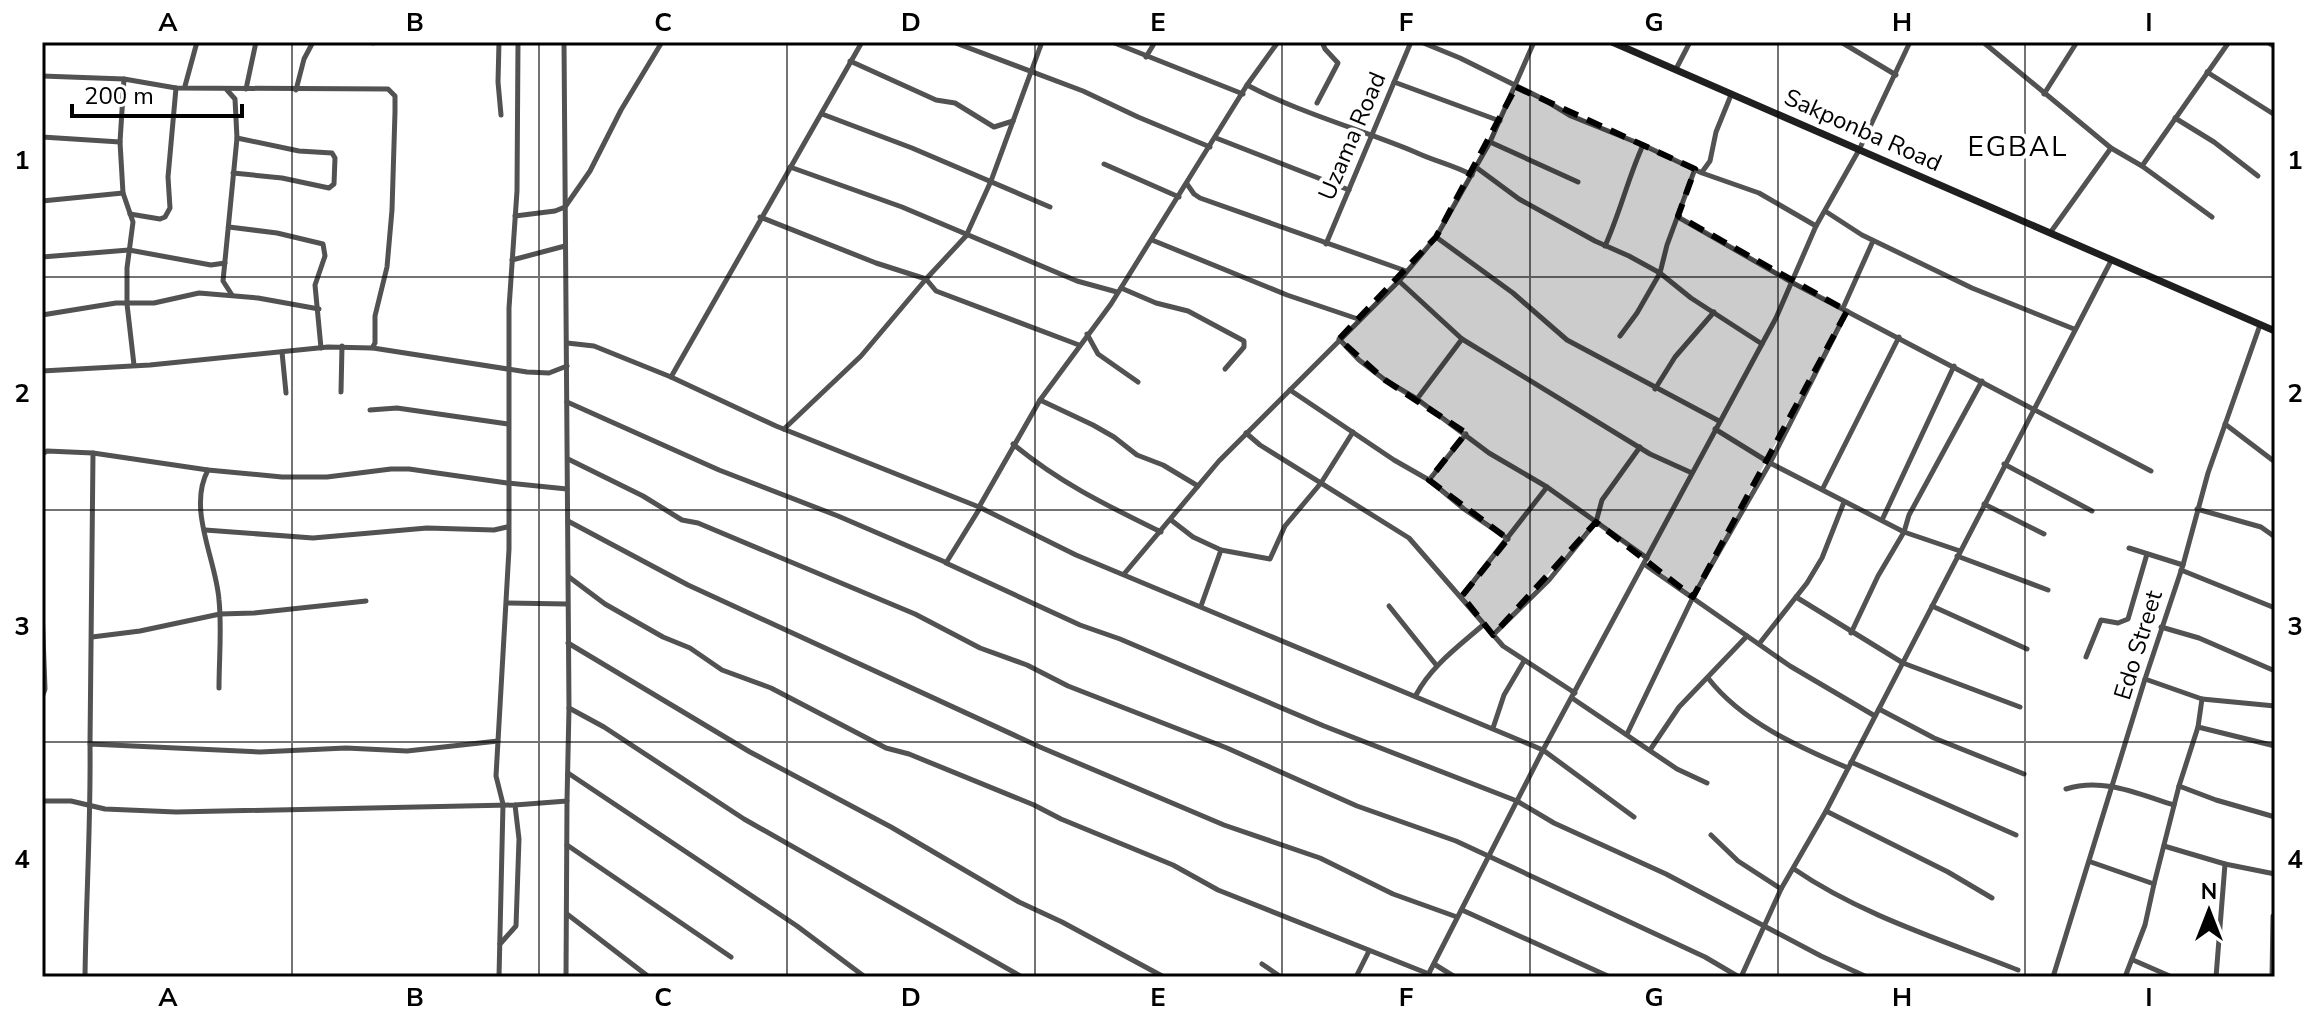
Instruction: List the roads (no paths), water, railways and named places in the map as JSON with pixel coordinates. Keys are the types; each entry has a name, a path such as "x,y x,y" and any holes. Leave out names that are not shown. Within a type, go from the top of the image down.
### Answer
{"main road":[{"name":"Sakponba Road","path":"1612,42 2275,331"}],"street":[{"path":"185,86 197,42"},
{"path":"246,89 256,42"},
{"path":"296,90 304,59 313,42"},
{"path":"499,42 501,115"},
{"path":"499,977 503,804 496,776 507,603 509,308 515,216 518,42"},
{"path":"564,42 569,708 566,977"},
{"path":"515,216 565,207 590,171 621,110 662,42"},
{"path":"671,377 862,42"},
{"path":"953,42 1083,91 1210,147"},
{"path":"784,429 861,356 966,236 991,181 1042,42"},
{"path":"1112,42 1243,94"},
{"path":"1146,57 1155,42"},
{"path":"1257,42 1269,42"},
{"path":"946,563 1040,400 1119,290 1247,85 1278,42"},
{"path":"1317,103 1338,63 1322,42"},
{"name":"Uzama Road","path":"1326,244 1411,42"},
{"path":"1421,42 1552,103 1571,116 1698,171 1759,193 1816,226"},
{"path":"1124,574 1246,433 1399,281 1436,237 1477,168 1534,42"},
{"path":"1676,70 1690,42"},
{"path":"1841,42 1896,75"},
{"path":"568,576 605,604 663,637 690,648 722,670 771,688 886,748 909,754 1034,805 1173,865 1218,890 1428,976 1543,750 1719,421 1735,397 1793,283 1816,226 1859,150 1910,42"},
{"path":"1983,42 2111,148 2142,166 2212,217"},
{"path":"2044,94 2077,42"},
{"path":"2142,166 2229,42"},
{"path":"2267,42 2275,47"},
{"path":"850,61 936,100 955,103 994,127 1013,121"},
{"path":"42,65 44,76 124,79 176,88 383,88 393,91 396,149 392,210 387,267 375,316 375,343 372,348"},
{"path":"2207,72 2275,115"},
{"path":"190,74 198,86"},
{"path":"124,79 120,142 123,193 133,222 127,304 134,365"},
{"path":"1394,82 1500,121"},
{"path":"1247,85 1268,96 1472,175"},
{"path":"129,214 160,219 170,208 168,177 176,88"},
{"path":"226,89 235,99 237,138 224,286 232,295"},
{"path":"1620,336 1660,273 1678,217 1698,171 1710,161 1716,132 1731,95"},
{"path":"822,114 1050,207"},
{"path":"2175,118 2214,142 2258,176"},
{"path":"42,137 120,142"},
{"path":"233,173 282,178 329,188 334,184 335,158 332,153 299,151 237,138"},
{"path":"1215,138 1349,190"},
{"path":"1490,142 1578,182"},
{"path":"1605,246 1622,205 1630,172 1643,145"},
{"path":"2049,234 2111,148"},
{"path":"1104,164 1179,197"},
{"path":"790,167 902,207 1077,281 1188,311 1244,341 1244,347 1225,369"},
{"path":"1477,168 1519,199 1660,273 1762,344"},
{"path":"1187,184 1200,198 1407,271"},
{"path":"42,201 123,193"},
{"path":"1825,211 1854,232 1972,288 2074,329"},
{"path":"760,217 876,263 926,279 936,291 1079,345"},
{"path":"1678,217 1793,283 2151,471"},
{"path":"229,227 277,233 323,244 325,256 316,279 321,348"},
{"path":"1436,237 1513,293 1567,340 1719,421"},
{"path":"1152,240 1287,295 1358,319"},
{"path":"1627,734 1693,597 1770,463 1845,310 1873,241"},
{"path":"512,260 565,246"},
{"path":"42,257 129,250 211,265 225,263"},
{"path":"567,459 643,496 682,520 715,529 915,614 980,648 1027,665 1068,686 1250,758 1357,806 1456,841 1705,957 1740,977 1781,889 1826,811 2111,261"},
{"path":"1399,281 1462,339 1640,447 1692,473"},
{"path":"42,315 154,303 199,293 319,309"},
{"path":"1655,389 1675,357 1714,312"},
{"name":"Edo Street","path":"2053,977 2182,567 2197,509 2260,325"},
{"path":"1087,334 1098,354 1138,382"},
{"path":"1823,488 1899,337"},
{"path":"1339,339 1385,380 1417,399 1489,453 1547,487 1747,636 1790,666 1875,716"},
{"path":"1417,399 1462,339"},
{"path":"567,343 594,346 671,377 784,429 979,508 1076,555 1543,750 1634,817"},
{"path":"341,392 342,346"},
{"path":"42,371 342,346 510,370 549,373 567,366"},
{"path":"282,352 286,393"},
{"path":"1882,520 1954,366"},
{"path":"1851,633 1878,576 1904,532 1909,515 1982,381"},
{"path":"1290,390 1429,480 1508,539"},
{"path":"1040,400 1093,425 1137,455 1163,465 1198,486"},
{"path":"567,402 719,470 838,516 1080,625 1324,726 1517,801 1554,823 1666,874 1867,977"},
{"path":"370,410 397,408 508,424"},
{"path":"2225,424 2275,462"},
{"path":"1715,429 1770,463 1904,532 2048,590"},
{"path":"1171,520 1193,537 1221,550 1270,559 1285,526 1321,483 1353,432"},
{"path":"1246,433 1260,445 1409,538 1462,596 1483,625 1524,661 1677,769 1707,783"},
{"path":"1429,480 1466,434"},
{"path":"1013,444 1045,471 1080,492 1161,532"},
{"path":"1493,635 1549,580 1596,522 1602,500 1640,447"},
{"path":"42,454 47,451 93,453 282,477 327,477 409,469 567,489"},
{"path":"85,977 91,807 93,453"},
{"path":"2004,464 2092,511"},
{"path":"208,470 202,481 201,503 219,597 219,688"},
{"path":"1462,596 1547,487"},
{"path":"1759,644 1822,558 1844,502"},
{"path":"1984,504 2044,534"},
{"path":"2197,509 2261,527 2275,537"},
{"path":"568,521 688,585 1040,747 1224,825 1320,858 1393,894 1457,917"},
{"path":"205,530 313,538 427,528 494,530 507,527"},
{"path":"2129,548 2182,567 2275,608"},
{"path":"1201,606 1221,550"},
{"path":"2086,657 2101,620 2118,623 2128,619 2147,554"},
{"path":"1796,597 1903,663 2020,707"},
{"path":"92,637 140,631 220,614 366,601"},
{"path":"507,603 567,604"},
{"path":"1389,606 1437,666"},
{"path":"1932,606 2027,649"},
{"path":"42,609 45,689 42,697"},
{"path":"1416,695 1437,666 1483,625"},
{"path":"2161,627 2199,638 2275,671"},
{"path":"1650,750 1679,707 1747,636"},
{"path":"568,643 750,752 891,827 1019,902 1164,977"},
{"path":"1493,728 1504,695 1524,661"},
{"path":"1708,678 1729,701 1773,731 1848,768"},
{"path":"2145,679 2202,699 2275,706"},
{"path":"2125,977 2145,925 2179,786 2198,727 2202,699"},
{"path":"569,708 604,727 744,819 1022,977"},
{"path":"1879,709 1934,738 2024,774"},
{"path":"2198,727 2275,746"},
{"path":"90,744 260,752 346,748 407,751 498,741"},
{"path":"1851,762 2016,835"},
{"path":"568,773 797,926 865,977"},
{"path":"2066,789 2091,783 2113,786 2174,805"},
{"path":"2179,786 2275,817"},
{"path":"42,801 176,812 515,805 567,801"},
{"path":"500,944 516,926 519,839 515,805"},
{"path":"1826,811 1948,872 1992,898"},
{"path":"1711,835 1738,861 1781,889"},
{"path":"567,845 731,957"},
{"path":"2164,846 2225,864 2275,874"},
{"path":"2091,862 2154,884"},
{"path":"2216,977 2225,864"},
{"path":"1794,869 1850,903 2018,970"},
{"path":"1462,910 1610,977"},
{"path":"567,913 649,977"},
{"path":"2272,977 2273,916"},
{"path":"1356,977 1369,951"},
{"path":"2133,960 2172,977"},
{"path":"1262,964 1281,977"},
{"path":"1434,964 1455,977"}],"district":[{"name":"EGBAL","path":"2018,146"}]}
